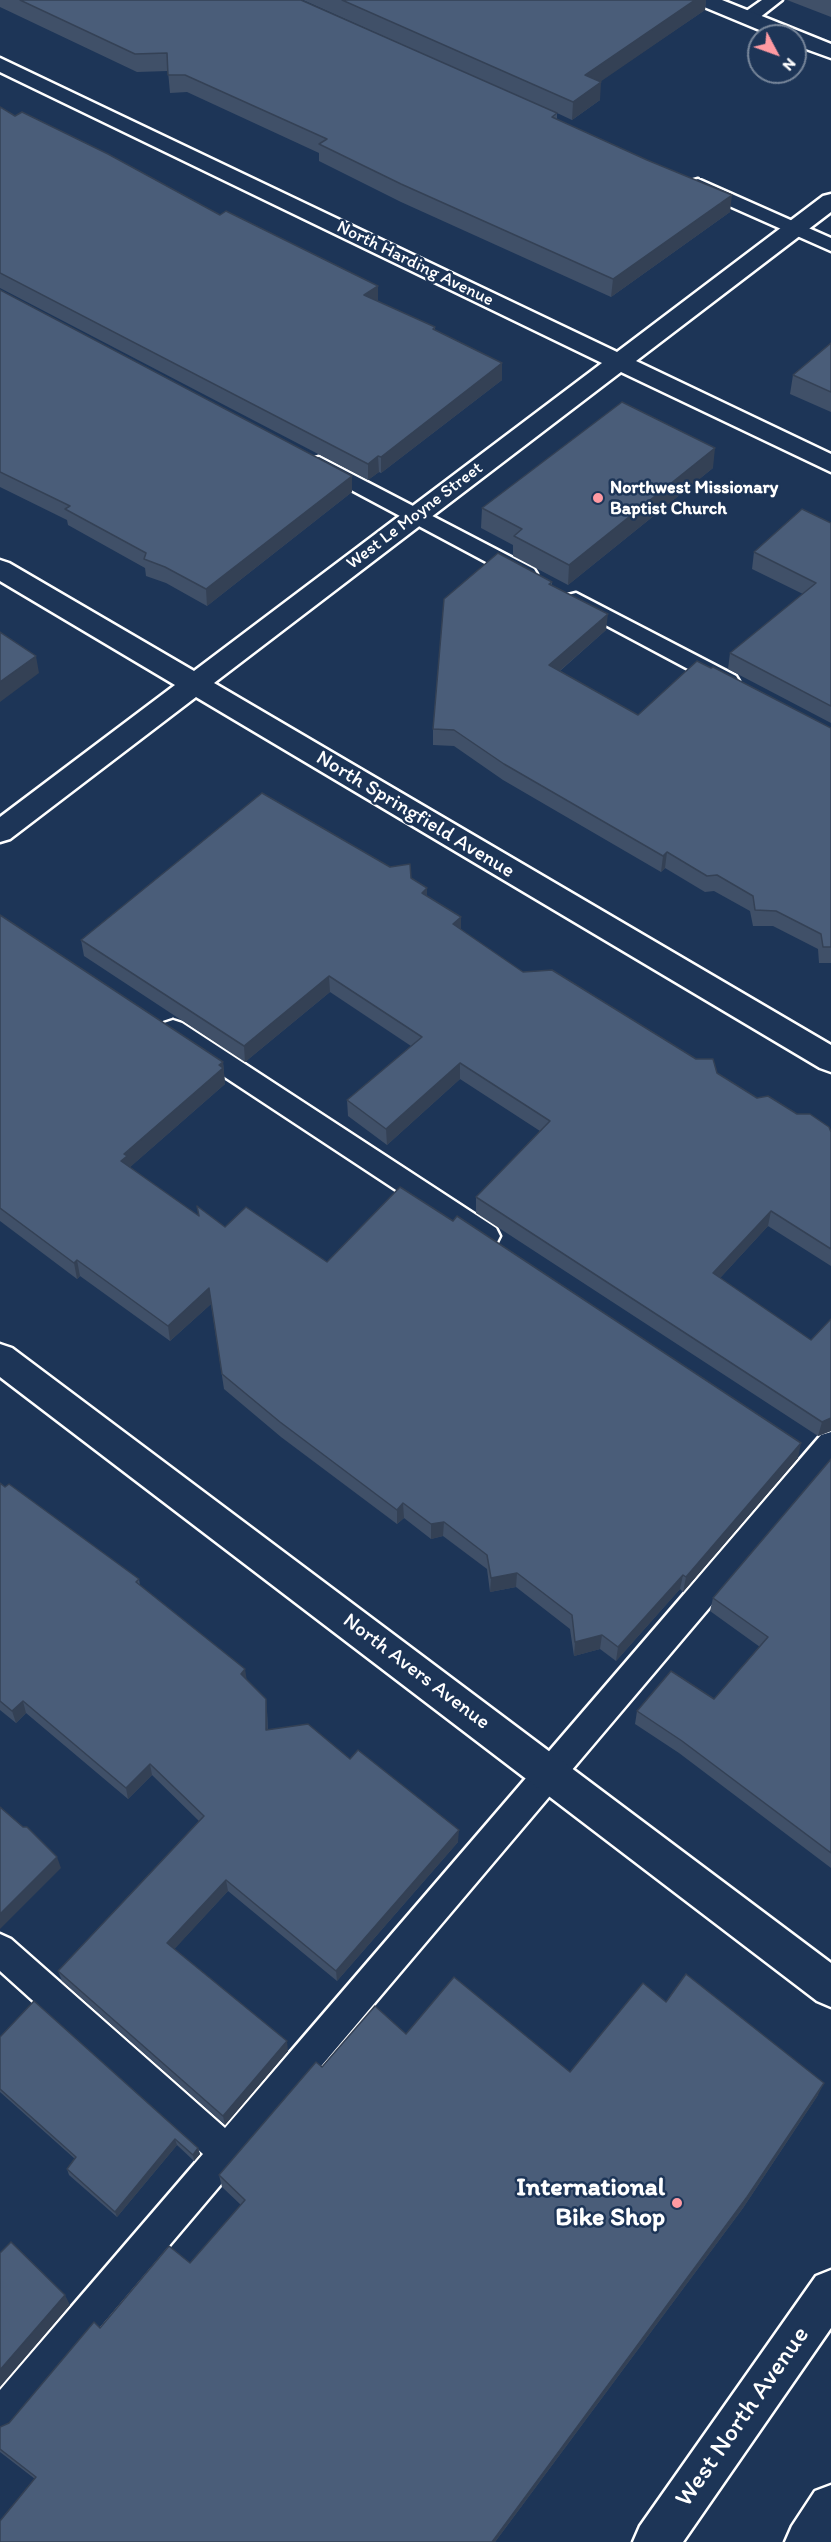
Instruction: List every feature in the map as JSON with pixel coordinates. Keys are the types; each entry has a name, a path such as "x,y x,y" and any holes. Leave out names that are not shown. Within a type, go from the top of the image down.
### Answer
{"street":[{"path":"704,0 763,24"},
{"path":"807,42 831,52"},
{"name":"North Harding Avenue","path":"0,64 831,464"},
{"name":"West Le Moyne Street","path":"0,831 831,201"},
{"name":"North Springfield Avenue","path":"0,569 831,1060"},
{"name":"North Avers Avenue","path":"0,1358 831,1987"},
{"name":"West North Avenue","path":"656,2542 831,2291"},
{"path":"808,2542 831,2507"}],"lane":[{"path":"748,18 773,0"},
{"path":"679,177 831,245"},
{"path":"301,454 747,691"},
{"path":"150,1014 510,1252"},
{"path":"0,2417 549,1773 817,1448"},
{"path":"0,1950 226,2152"}],"building":[{"path":"20,0 301,0 557,113 552,117 647,160 732,195 613,279 401,184 319,144 327,139 185,75 168,75 167,53 135,54"},
{"path":"342,0 695,0 585,75 601,82 573,102"},
{"path":"0,107 15,116 22,112 108,154 220,215 226,211 378,286 364,295 435,327 433,329 502,363 381,457 378,456 368,464 0,273"},
{"path":"0,290 352,476 206,589 165,567 144,559 146,553 65,509 70,506 0,472"},
{"path":"831,343 831,392 793,375"},
{"name":"Northwest Missionary Baptist Church","path":"622,402 715,448 569,565 514,536 522,529 482,508"},
{"path":"802,509 831,523 831,706 730,653 816,583 754,552"},
{"path":"498,553 552,582 549,584 608,614 549,665 638,715 697,661 831,728 831,947 823,947 821,934 776,911 755,910 753,896 717,875 707,876 667,852 663,856 504,764 454,730 433,729 444,599"},
{"path":"0,632 36,656 0,682"},
{"path":"262,793 390,867 410,864 411,878 427,888 422,893 461,917 453,924 523,972 552,970 696,1059 713,1059 717,1073 757,1098 768,1096 797,1114 810,1114 829,1127 831,1132 831,1249 771,1211 713,1273 811,1340 831,1319 831,1418 822,1422 476,1197 550,1121 460,1063 386,1129 347,1100 422,1037 329,976 244,1046 81,940"},
{"path":"0,915 223,1062 219,1065 223,1068 124,1154 127,1156 121,1161 199,1216 197,1206 225,1227 246,1207 327,1262 400,1187 453,1221 457,1216 801,1443 686,1577 683,1575 618,1647 602,1635 575,1642 572,1615 517,1573 491,1578 487,1555 444,1522 431,1524 403,1503 397,1510 280,1422 222,1374 209,1288 168,1326 77,1260 74,1263 0,1208"},
{"path":"831,1459 831,1853 682,1741 637,1711 671,1671 714,1699 768,1637 713,1598"},
{"path":"0,1483 5,1487 9,1484 139,1579 136,1582 245,1669 241,1674 266,1699 266,1730 308,1724 350,1759 358,1750 459,1830 336,1971 226,1880 167,1943 287,2041 223,2116 58,1971 204,1816 150,1764 126,1788 23,1701 12,1711 0,1701"},
{"path":"0,1807 23,1827 27,1827 57,1857 0,1914"},
{"path":"686,1974 824,2083 747,2197 492,2542 0,2542 0,2521 36,2477 0,2449 0,2427 9,2423 94,2322 100,2328 169,2246 190,2263 245,2200 219,2175 316,2062 322,2067 375,2006 406,2034 454,1977 570,2072 643,1983 666,2002"},
{"path":"34,2001 198,2148 193,2155 175,2139 115,2212 67,2169 76,2157 0,2089 0,2037"},
{"path":"11,2242 65,2295 0,2370 0,2253"}],"place":[{"name":"Northwest Missionary Baptist Church","path":"598,498"},
{"name":"International Bike Shop","path":"677,2203"}]}
